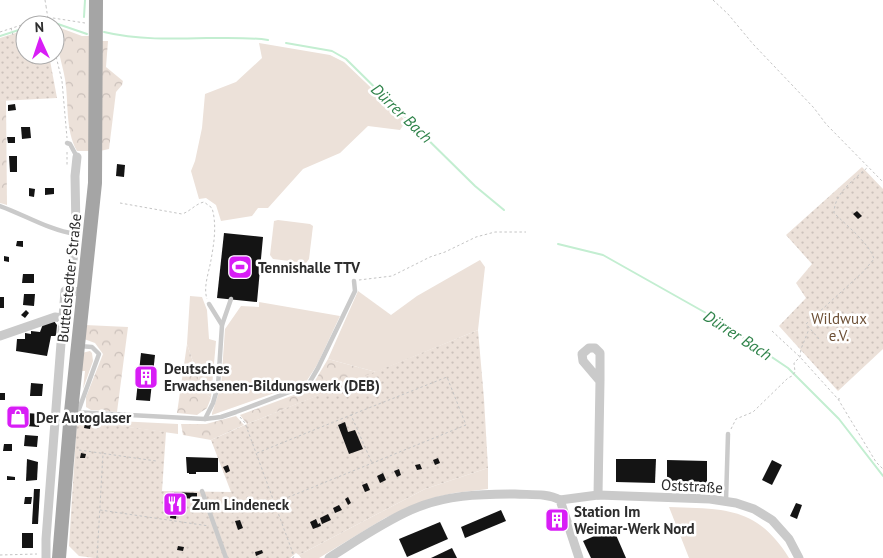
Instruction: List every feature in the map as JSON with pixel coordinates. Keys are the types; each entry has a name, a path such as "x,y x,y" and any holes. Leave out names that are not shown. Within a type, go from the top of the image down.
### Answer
{"main road":[{"name":"Buttelstedter Straße","path":"50,556 74,412 78,346 77,292 95,183 96,0"}],"street":[{"name":"Buttelstedter Straße","path":"77,157 75,176 75,234 77,292"},
{"path":"50,556 62,318 65,290 77,292"},
{"path":"0,336 55,317 62,318"},
{"path":"598,495 600,382"},
{"name":"Oststraße","path":"329,558 388,521 412,509 443,499 489,494 549,495 560,500 598,495 726,501 754,509 772,520 789,539 799,558"},
{"path":"560,500 579,558"}],"lane":[{"path":"67,143 70,144 77,157"},
{"path":"0,206 21,213 58,231 75,234"},
{"path":"78,346 92,347 99,354 74,412 205,419 221,417 308,385 355,290 354,281"},
{"path":"205,419 214,403 218,386 222,325 231,299"},
{"path":"209,304 222,325"},
{"path":"726,501 728,434"},
{"path":"202,491 226,558"}],"path":[{"path":"46,0 47,15"},
{"path":"713,0 740,26 753,44 814,108 826,124 883,182"},
{"path":"65,20 78,23 96,23"},
{"path":"0,32 15,27"},
{"path":"11,28 13,35"},
{"path":"58,65 68,130 68,173"},
{"path":"819,339 806,324 863,272 874,259 873,254 834,213 835,203 842,192 868,167"},
{"path":"120,203 182,214 192,210 197,204 204,202 212,208 215,218 215,235 205,288 209,304"},
{"path":"354,281 392,276 476,237 495,232 526,232"},
{"path":"728,434 736,418 753,412 794,374 794,363 800,357 800,349 809,328"},
{"path":"772,331 800,357 837,398 876,462 883,469"},
{"path":"256,453 447,377 466,425 274,503"},
{"path":"236,412 245,423 291,548 294,557 292,558"},
{"path":"351,415 372,463"},
{"path":"76,450 156,462"},
{"path":"98,558 103,454"},
{"path":"100,510 214,527"},
{"path":"0,556 50,556"}],"green space":[{"path":"65,30 82,36 89,36 90,151 77,151 73,143 68,116 65,79 62,65 65,65"},
{"path":"15,33 15,65 51,65 57,98 0,101 0,38"},
{"path":"100,41 108,41 106,67 123,81 116,92 109,149 100,151"},
{"path":"259,43 330,55 344,62 406,121 400,130 368,126 340,153 303,169 268,208 258,208 252,216 221,221 216,205 206,198 199,199 191,171 202,128 205,94 236,82 262,58"},
{"path":"6,100 7,205 0,203 0,101"},
{"name":"Wildwux e.V.","path":"862,167 883,189 883,349 838,391 779,326 806,298 796,283 812,264 786,235"},
{"path":"278,220 313,226 309,259 306,263 273,259 270,255 274,221"},
{"path":"480,260 485,267 478,330 376,372 328,359 358,291 391,315 417,296"},
{"path":"190,296 202,297 207,310 209,339 216,341 211,398 203,391 187,344"},
{"path":"259,302 340,316 317,365 306,382 212,415 221,386 225,329 241,306 259,307"},
{"path":"85,325 128,327 117,412 91,410 86,407 86,397 103,354 95,343 84,339"},
{"path":"478,330 488,468 425,489 299,555 296,553 290,558 94,558 79,556 69,546 77,420 166,432 162,491 231,492 211,440"},
{"path":"187,344 203,391 211,398 207,408 197,415 177,413"},
{"path":"90,351 93,361 83,389 85,371 82,371 82,353"},
{"path":"328,359 376,372 247,424 240,415 310,389"},
{"path":"236,416 244,425 211,440 183,435 181,424 206,424"},
{"path":"77,420 178,424 178,434"},
{"path":"488,468 488,489 454,493 433,498 385,518 319,558 301,558 299,555 425,489"},
{"path":"669,507 706,508 737,514 764,528 777,541 789,558 689,558"}],"building":[{"path":"15,104 16,110 8,111 8,105"},
{"path":"21,127 30,127 31,138 22,139"},
{"path":"7,137 15,137 15,143 8,143"},
{"path":"9,156 17,156 17,172 10,172"},
{"path":"117,164 125,165 124,177 116,176"},
{"path":"29,188 35,189 34,197 29,196"},
{"path":"45,188 54,188 54,194 45,195"},
{"path":"857,211 862,216 858,219 853,214"},
{"name":"Tennishalle TTV","path":"224,233 263,237 257,302 217,298"},
{"path":"17,241 23,241 23,247 16,246"},
{"path":"4,256 9,257 9,262 4,261"},
{"path":"23,274 34,274 34,283 22,283"},
{"path":"24,294 35,294 34,306 23,305"},
{"path":"0,297 4,297 4,308 0,308"},
{"path":"26,310 29,313 25,318 21,315"},
{"path":"54,321 57,325 56,336 51,336 47,356 16,351 17,339 25,339 25,333 31,334 31,331 40,332 43,324"},
{"name":"Deutsches Erwachsenen-Bildungswerk (DEB)","path":"141,353 155,355 150,401 136,400"},
{"path":"31,383 43,384 42,396 30,396"},
{"path":"0,393 5,393 5,400 0,400"},
{"path":"13,412 40,414 39,427 12,425"},
{"path":"345,422 348,432 355,430 363,449 349,454 338,425"},
{"path":"85,423 91,424 90,429 84,428"},
{"path":"25,435 38,436 37,447 24,446"},
{"path":"4,444 12,444 12,451 3,451"},
{"path":"81,453 86,454 85,458 80,458"},
{"path":"186,457 218,458 218,472 196,472 196,474 189,474 187,473"},
{"path":"438,458 440,463 435,465 433,460"},
{"path":"27,459 38,462 37,480 26,481"},
{"path":"616,459 656,459 655,483 616,482"},
{"path":"667,460 707,461 707,484 667,483"},
{"path":"772,460 782,465 772,485 762,480"},
{"path":"420,464 422,469 417,470 415,465"},
{"path":"228,465 230,471 226,473 223,467"},
{"path":"399,469 401,475 397,477 394,471"},
{"path":"383,473 386,480 380,483 377,476"},
{"path":"7,476 15,477 15,480 7,480"},
{"path":"367,483 370,490 365,492 362,485"},
{"path":"34,489 40,489 38,524 32,524"},
{"path":"174,492 197,493 197,499 182,498 181,501 178,500 176,519 170,518"},
{"path":"25,497 32,497 31,504 24,504"},
{"path":"348,497 351,503 348,505 345,499"},
{"path":"241,500 243,505 238,507 236,501"},
{"path":"796,503 802,505 797,519 790,516"},
{"path":"339,505 342,510 335,513 333,508"},
{"path":"501,510 506,521 465,538 461,527"},
{"path":"328,514 331,520 322,524 320,518"},
{"path":"316,519 321,526 313,529 310,522"},
{"path":"240,520 243,528 238,530 235,521"},
{"path":"440,522 448,539 407,557 399,539"},
{"path":"613,528 626,558 591,558 583,541"},
{"path":"22,533 33,533 33,548 22,548"},
{"path":"178,546 184,547 183,551 177,550"},
{"path":"452,548 457,558 431,558"},
{"path":"262,550 263,553 256,556 255,552"}],"waterway":[{"path":"84,17 85,0"},
{"name":"Dürrer Bach","path":"65,26 87,34"},
{"name":"Dürrer Bach","path":"0,36 15,31"},
{"name":"Dürrer Bach","path":"104,32 116,35 155,38 253,38 268,40"},
{"name":"Dürrer Bach","path":"286,43 332,51 346,59 475,186 504,210"},
{"name":"Dürrer Bach","path":"558,244 603,255 706,313 788,368 839,419 883,476"}],"place":[{"name":"Tennishalle TTV","path":"240,267"},
{"name":"Deutsches Erwachsenen-Bildungswerk (DEB)","path":"146,377"},
{"name":"Der Autoglaser","path":"18,417"},
{"name":"Zum Lindeneck","path":"175,504"},
{"name":"Station Im Weimar-Werk Nord","path":"557,520"}]}
